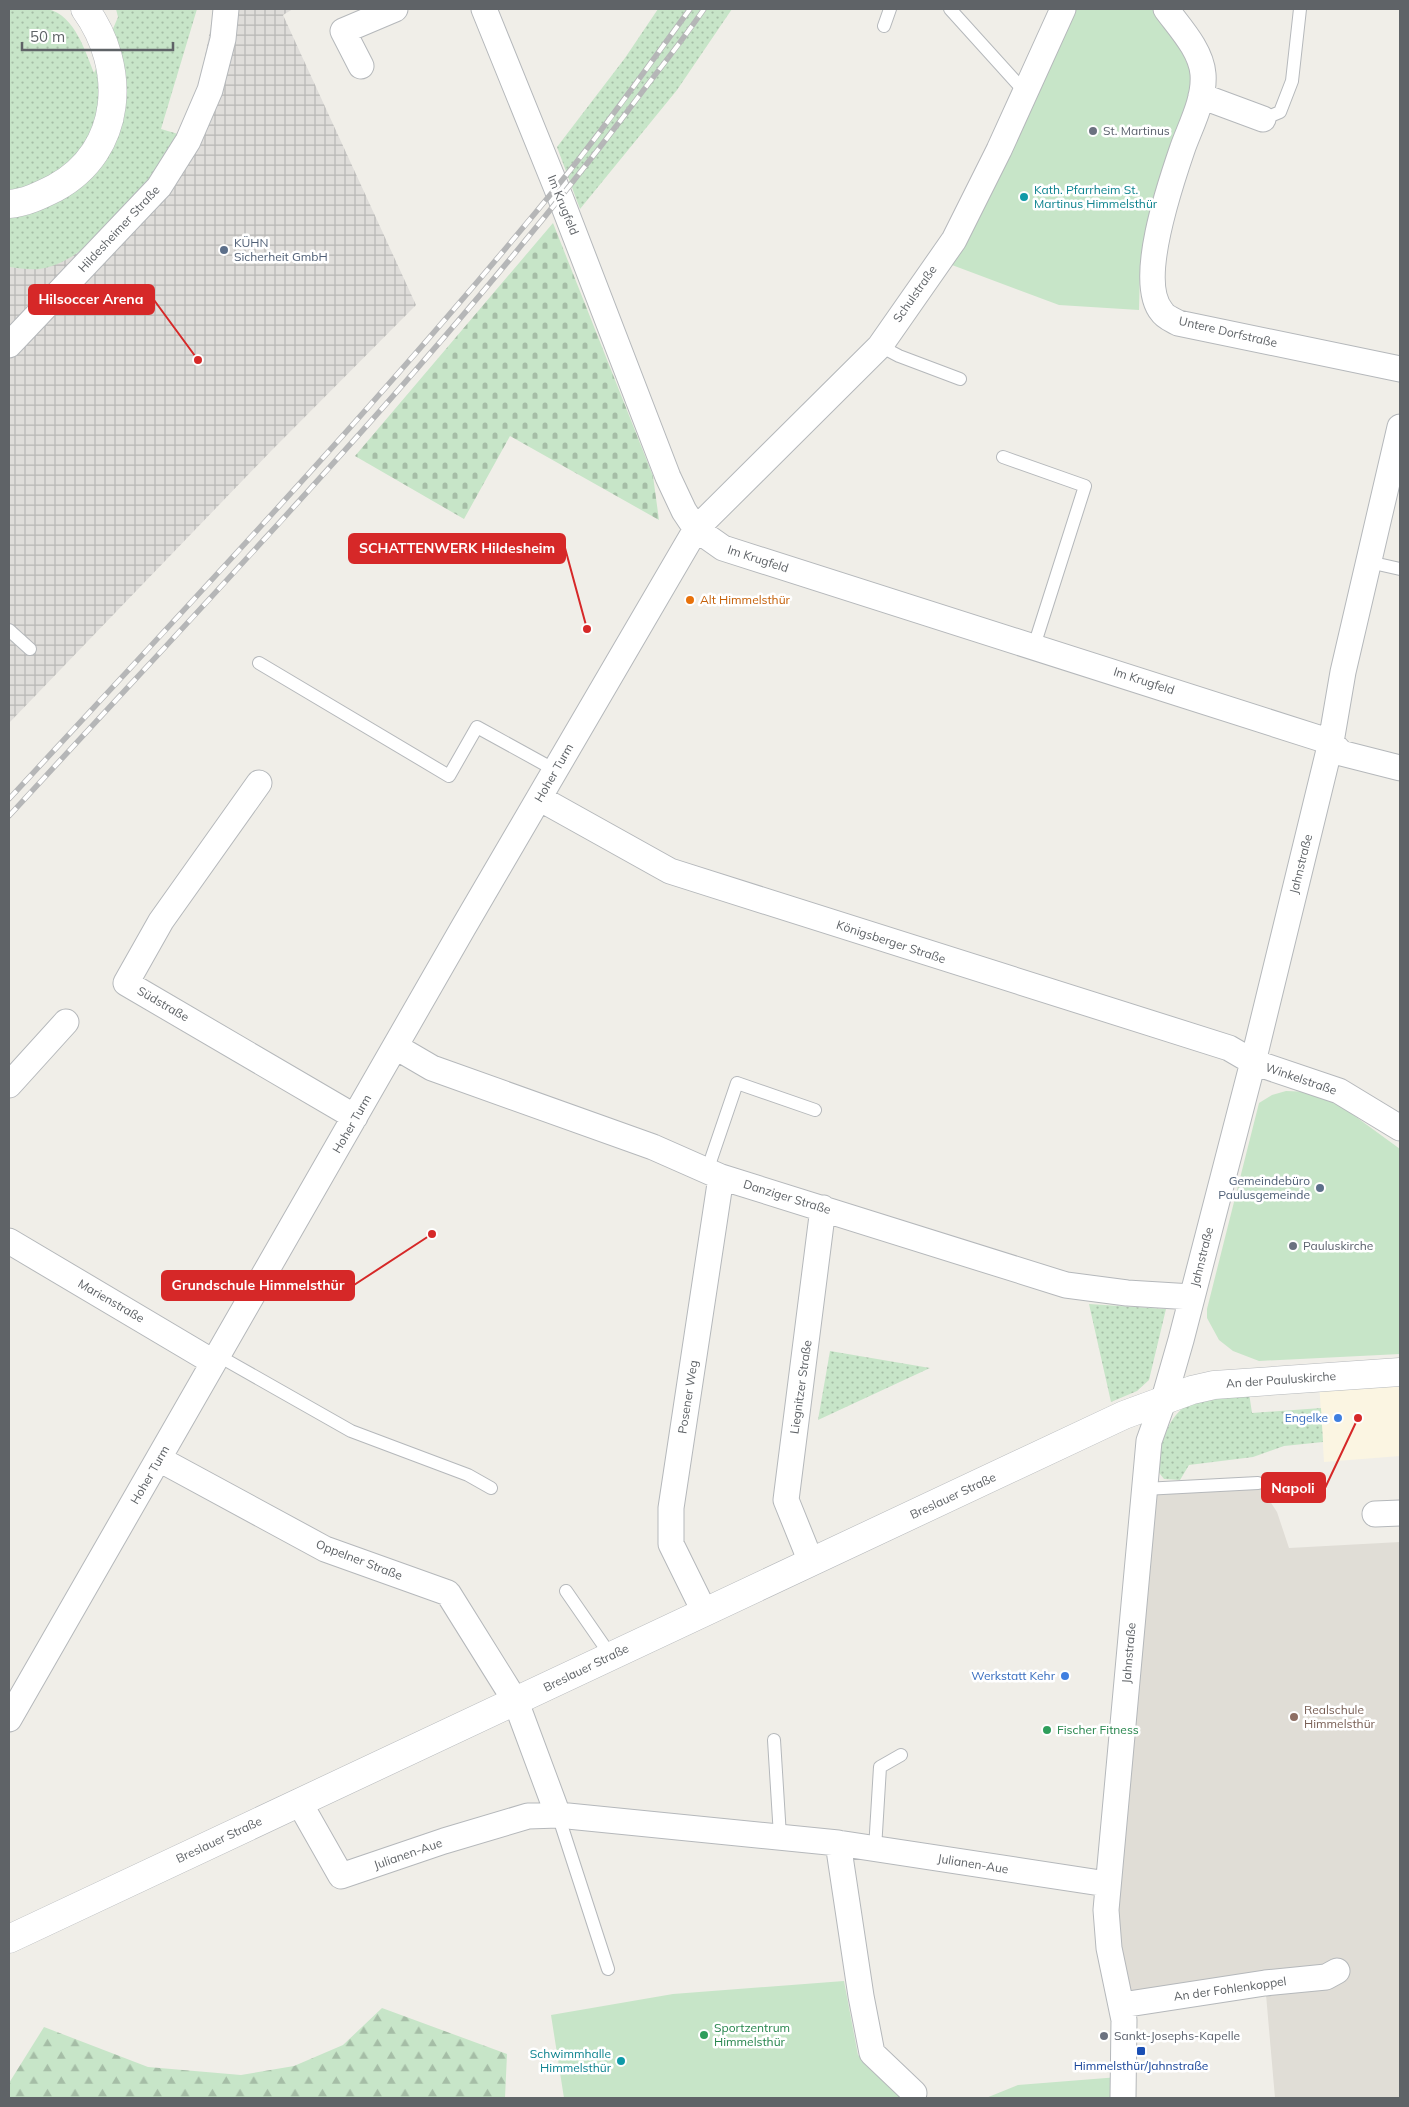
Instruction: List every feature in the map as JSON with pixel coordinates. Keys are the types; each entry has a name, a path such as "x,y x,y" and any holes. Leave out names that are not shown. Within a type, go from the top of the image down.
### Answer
{"street":[{"path":"9,204 42,195 63,183 92,155 106,128 114,91 112,67 98,30 85,9"},
{"name":"Hildesheimer Straße","path":"9,345 159,187 188,141 210,90 222,39 226,9"},
{"path":"361,66 343,32 395,9"},
{"name":"Im Krugfeld","path":"484,9 561,199 668,477 684,510 696,529 723,548 1331,742 1341,753 1400,768"},
{"name":"Schulstraße","path":"696,529 880,346 960,241 1063,9"},
{"name":"Untere Dorfstraße","path":"1166,9 1190,42 1203,74 1202,96 1172,178 1158,233 1152,278 1154,296 1162,313 1178,323 1400,369"},
{"path":"1202,96 1264,119"},
{"name":"Jahnstraße","path":"1123,2098 1124,2039 1122,2005 1106,1930 1108,1884 1149,1441 1164,1399 1192,1297 1253,1062 1331,742 1343,672 1400,427"},
{"name":"Hoher Turm","path":"9,1719 215,1358 696,529"},
{"name":"Südstraße","path":"259,783 161,921 126,983 355,1117"},
{"name":"Königsberger Straße","path":"539,798 670,870 914,950 1229,1048 1253,1062"},
{"path":"9,1085 66,1022"},
{"name":"Danziger Straße","path":"396,1047 432,1068 653,1147 714,1174 1066,1285 1127,1293 1192,1297"},
{"name":"Winkelstraße","path":"1253,1062 1339,1091 1400,1128"},
{"name":"Posener Weg","path":"704,1611 671,1544 671,1508 714,1174"},
{"name":"Liegnitzer Straße","path":"811,1562 786,1500 823,1208"},
{"name":"Marienstraße","path":"9,1241 215,1358"},
{"name":"An der Pauluskirche","path":"1164,1399 1214,1385 1400,1372"},
{"name":"Breslauer Straße","path":"9,1939 516,1702 704,1611 1117,1418 1164,1399"},
{"name":"Oppelner Straße","path":"159,1459 325,1549 448,1593 516,1702"},
{"path":"1375,1514 1400,1513"},
{"path":"516,1702 558,1815"},
{"name":"Julianen-Aue","path":"300,1802 341,1876 528,1816 558,1815 838,1843 1108,1884"},
{"path":"838,1843 861,1996 872,2053 914,2093"},
{"name":"An der Fohlenkoppel","path":"1122,2005 1266,1983 1326,1977 1337,1970"}],"lane":[{"path":"884,26 890,9"},
{"path":"950,9 1025,92"},
{"path":"1264,119 1280,112 1292,82 1300,9"},
{"path":"880,346 899,356 960,379"},
{"path":"1003,457 1085,486 1034,646"},
{"path":"1369,562 1400,569"},
{"path":"9,630 30,649"},
{"path":"259,663 449,776 477,728 555,770"},
{"path":"714,1174 737,1083 815,1110"},
{"path":"215,1358 351,1431 468,1475 491,1488"},
{"path":"1144,1489 1258,1483"},
{"path":"566,1590 611,1656"},
{"path":"774,1740 780,1836"},
{"path":"876,1849 880,1766 901,1755"},
{"path":"558,1815 608,1969"}],"shaded area":[{"path":"214,9 293,9 283,15 416,305 271,451 9,723 9,267 39,269 178,134 200,83"},
{"path":"1400,1376 1400,1456 1324,1462 1319,1382"},
{"name":"Realschule Himmelsthür","path":"1258,1483 1277,1512 1289,1548 1400,1542 1400,2098 1275,2098 1265,1983 1122,2005 1109,1948 1144,1489"}],"green space":[{"path":"9,9 48,9 65,19 78,35 94,73 118,17 116,9 197,9 161,129 178,134 137,194 100,235 80,251 59,263 39,269 9,267"},
{"path":"658,9 732,9 677,90 580,209 557,147 625,58"},
{"path":"1075,9 1152,9 1177,39 1196,85 1145,232 1140,269 1139,310 1059,305 952,265"},
{"path":"553,223 653,476 659,520 510,436 464,519 355,456"},
{"path":"1286,1091 1312,1092 1337,1103 1400,1149 1400,1354 1259,1361 1233,1351 1219,1340 1207,1318 1207,1309 1259,1103 1272,1095"},
{"path":"1089,1304 1166,1309 1149,1380 1137,1391 1111,1402"},
{"path":"830,1351 930,1368 818,1420"},
{"path":"1249,1393 1252,1413 1321,1408 1323,1442 1284,1446 1253,1457 1189,1465 1180,1480 1164,1479 1157,1470 1160,1449 1167,1429 1179,1411 1204,1398"},
{"name":"Sportzentrum Himmelsthür","path":"844,1981 858,2055 902,2098 564,2098 551,2015 673,1994"},
{"path":"382,2008 507,2054 505,2098 9,2098 9,2083 44,2027 148,2067 241,2075 294,2066 343,2045"},
{"path":"1119,2077 1117,2098 986,2098 1018,2085"}],"railway":[{"path":"9,799 217,574 423,345 572,167 624,100 690,9"},
{"path":"9,816 247,558 404,384 555,204 704,9"}],"place":[{"name":"St. Martinus","path":"1093,131"},
{"name":"Kath. Pfarrheim St. Martinus Himmelsthür","path":"1024,197"},
{"name":"KÜHN Sicherheit GmbH","path":"224,250"},
{"name":"Hilsoccer Arena","path":"198,360"},
{"name":"Alt Himmelsthür","path":"690,600"},
{"name":"SCHATTENWERK Hildesheim","path":"587,629"},
{"name":"Gemeindebüro Paulusgemeinde","path":"1320,1188"},
{"name":"Grundschule Himmelsthür","path":"432,1234"},
{"name":"Pauluskirche","path":"1293,1246"},
{"name":"Engelke","path":"1338,1418"},
{"name":"Napoli","path":"1358,1418"},
{"name":"Werkstatt Kehr","path":"1065,1676"},
{"name":"Realschule Himmelsthür","path":"1294,1717"},
{"name":"Fischer Fitness","path":"1047,1730"},
{"name":"Sportzentrum Himmelsthür","path":"704,2035"},
{"name":"Sankt-Josephs-Kapelle","path":"1104,2036"},
{"name":"Himmelsthür/Jahnstraße","path":"1141,2051"},
{"name":"Schwimmhalle Himmelsthür","path":"621,2061"}]}
